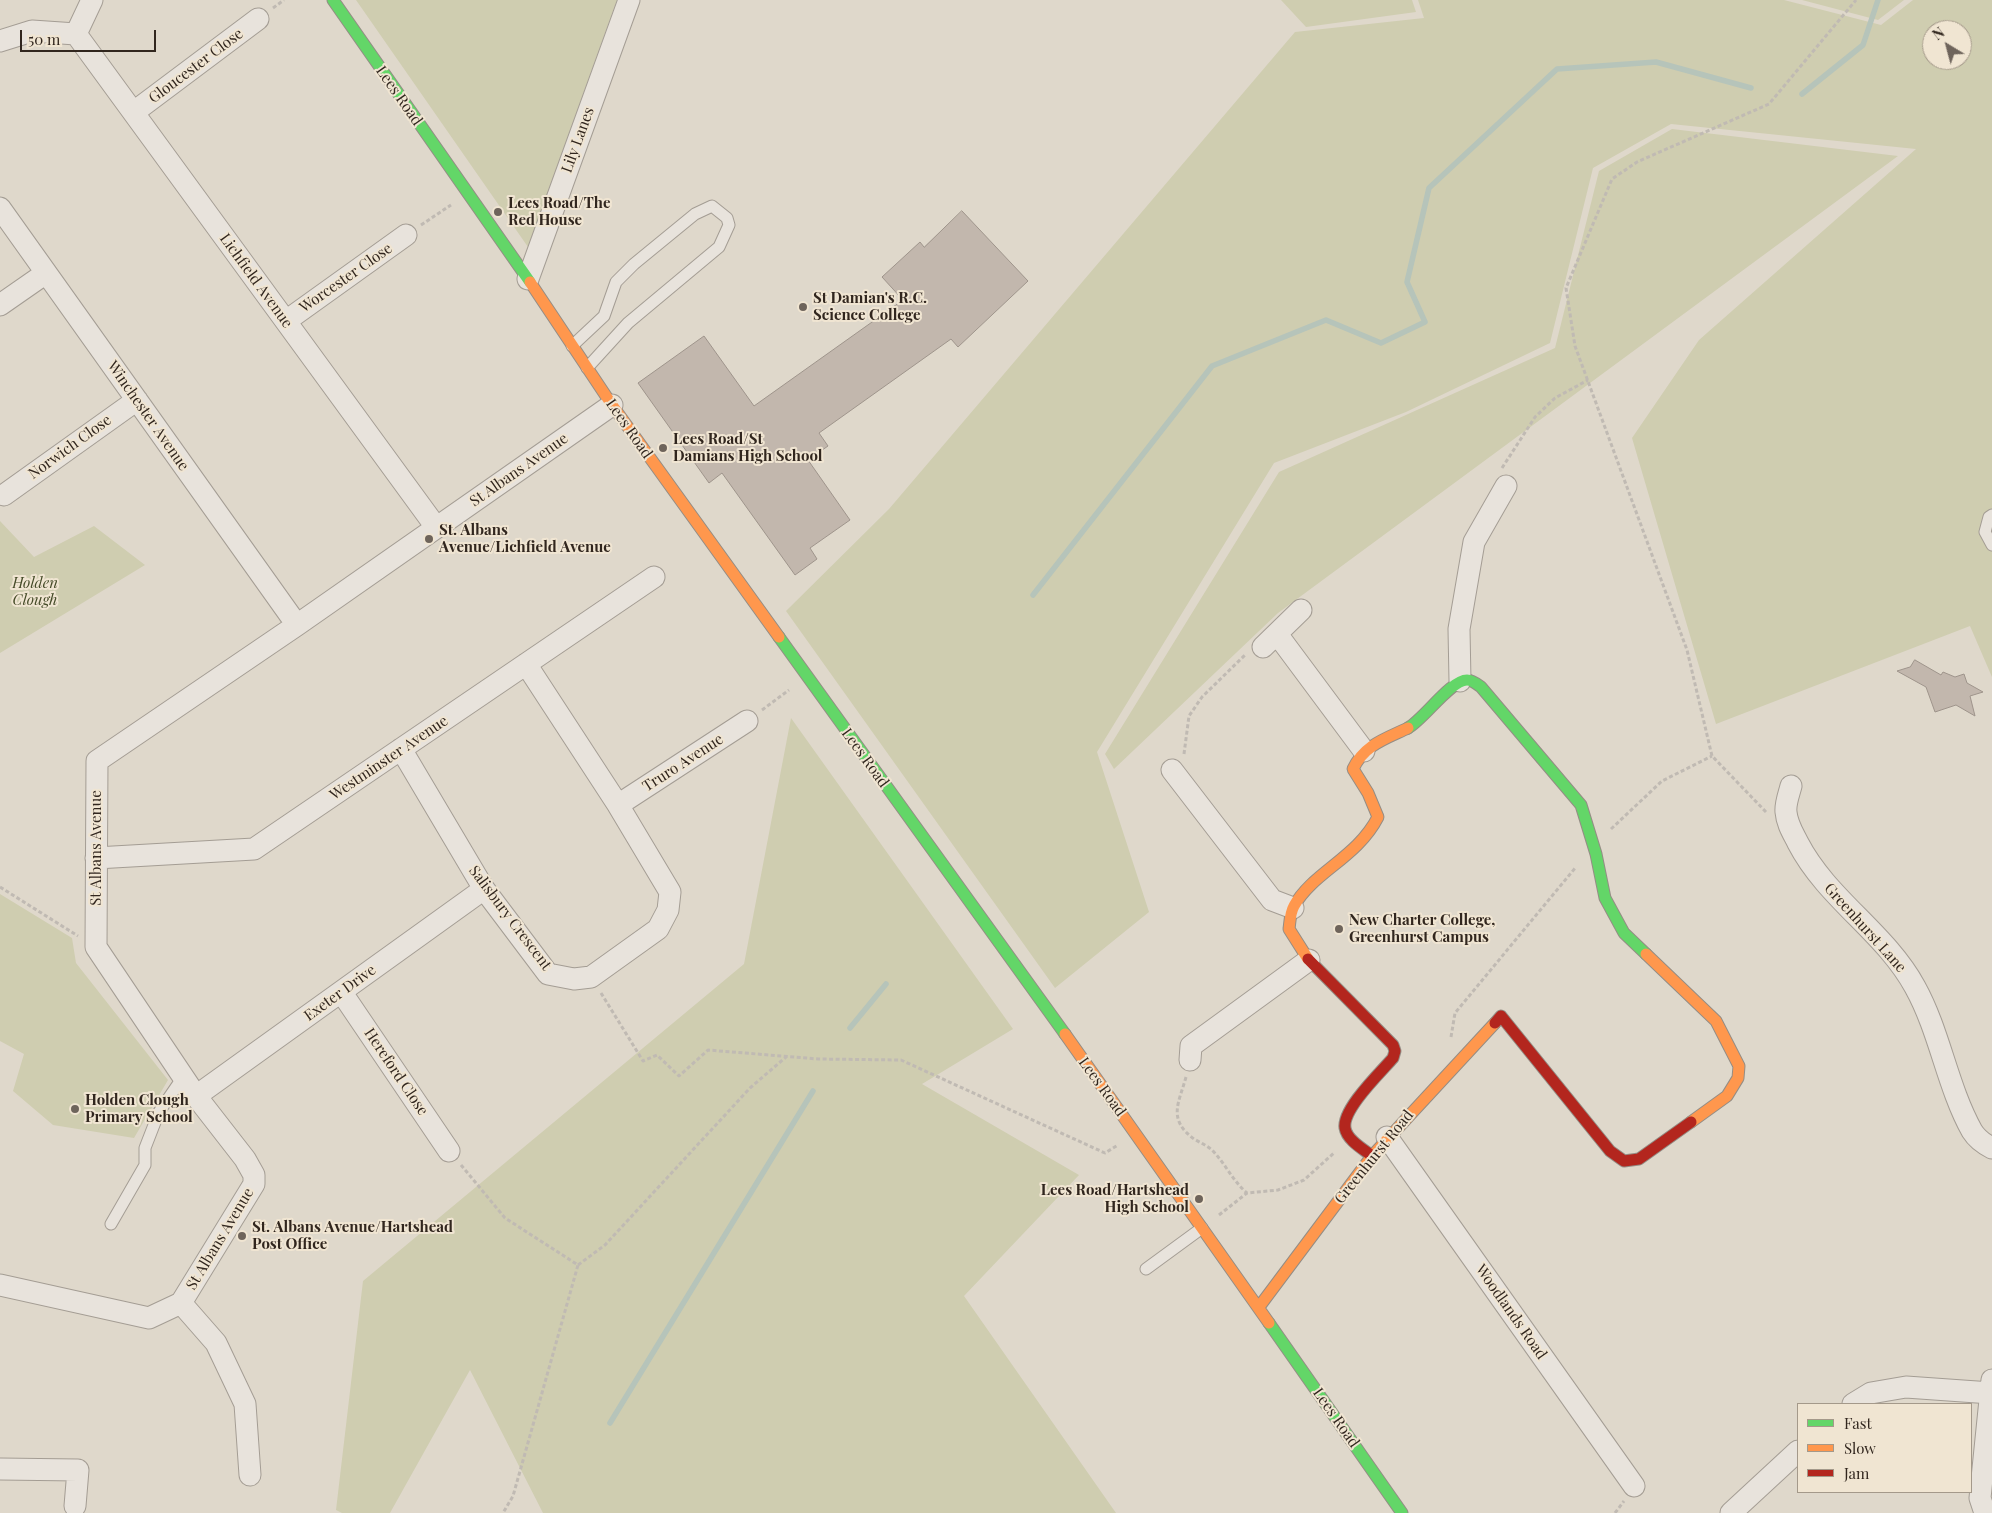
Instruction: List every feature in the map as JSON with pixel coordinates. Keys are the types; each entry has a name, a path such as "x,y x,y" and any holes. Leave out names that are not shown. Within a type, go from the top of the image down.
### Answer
{"street":[{"path":"0,42 32,30 76,34 92,0"},
{"name":"Lees Road","path":"333,0 466,194 528,279 612,405 1136,1133 1402,1513"},
{"name":"Lily Lanes","path":"528,279 629,0"},
{"name":"Gloucester Close","path":"134,112 258,19"},
{"name":"Lichfield Avenue","path":"76,34 436,527"},
{"name":"Winchester Avenue","path":"0,208 297,625"},
{"name":"Worcester Close","path":"286,321 406,235"},
{"path":"0,305 46,273"},
{"name":"Norwich Close","path":"4,495 137,400"},
{"name":"St Albans Avenue","path":"0,1285 149,1318 181,1303 254,1184 254,1175 245,1159 196,1096 96,947 97,761 297,625 612,405"},
{"path":"1460,681 1459,629 1474,542 1506,486"},
{"name":"Westminster Avenue","path":"96,858 254,849 654,577"},
{"path":"1301,610 1270,640 1364,751"},
{"path":"526,664 618,805 670,892 668,910 658,929 591,976"},
{"path":"1372,1156 1350,1138 1344,1126 1347,1114 1393,1058 1395,1051 1393,1045 1309,960 1289,929 1293,908 1310,889 1372,833 1378,817 1368,793 1353,769 1357,757 1373,744 1419,721 1460,681 1470,680 1481,686 1581,805 1594,846"},
{"name":"Truro Avenue","path":"618,805 748,721"},
{"name":"Salisbury Crescent","path":"401,749 484,889 548,974 574,979 591,976"},
{"path":"1172,770 1272,900 1293,908"},
{"path":"1785,810 1790,786"},
{"name":"Greenhurst Lane","path":"1785,810 1788,824 1808,861 1821,880 1889,950 1915,987 1935,1030 1972,1131 1984,1144 1992,1148"},
{"name":"Greenhurst Road","path":"1259,1307 1387,1137 1501,1016 1610,1151 1624,1161 1639,1159 1727,1096 1738,1078 1739,1066 1716,1021 1624,934 1605,898 1594,846"},
{"name":"Exeter Drive","path":"196,1096 484,889"},
{"path":"1190,1060 1191,1046 1309,960"},
{"name":"Hereford Close","path":"342,992 450,1151"},
{"name":"Woodlands Road","path":"1387,1137 1634,1486"},
{"path":"181,1303 216,1343 245,1404 250,1475"},
{"path":"1855,1403 1871,1393 1906,1387 1991,1386 1980,1498 1985,1513"},
{"path":"1731,1513 1797,1452"},
{"path":"0,1469 78,1470 76,1506"}],"lane":[{"path":"572,346 604,316 616,282 675,229 695,214 712,206 727,218 729,225 719,247 646,310 628,323 587,368"},
{"path":"1992,515 1988,517 1986,532 1992,545"},
{"path":"112,1224 145,1164 145,1148 159,1112 183,1077"},
{"path":"1146,1269 1202,1228"}],"path":[{"path":"1785,810 1768,814 1712,756 1687,650 1575,346 1566,288 1612,178 1637,162 1768,104 1856,0"},
{"path":"406,235 466,194"},
{"path":"1506,486 1502,466 1535,417 1555,398 1588,380"},
{"path":"1172,770 1183,756 1189,716 1202,697 1242,656 1270,640"},
{"path":"764,708 781,696"},
{"path":"1451,1038 1455,1014 1594,846 1662,781 1712,756"},
{"path":"0,887 96,947"},
{"path":"591,976 643,1061 657,1055 679,1076 708,1050 786,1057 901,1060 1105,1153 1136,1133"},
{"path":"503,1513 513,1496 578,1265 604,1245 750,1088 786,1057"},
{"path":"1190,1060 1176,1103 1178,1118 1188,1133 1215,1153 1238,1186 1247,1193"},
{"path":"1202,1228 1247,1193 1278,1190 1304,1180 1350,1138"},
{"path":"450,1151 505,1218 578,1265"}],"green space":[{"path":"356,0 617,0 528,247"},
{"path":"1281,0 1412,0 1416,12 1306,27"},
{"path":"1418,0 1784,0 1881,25 1913,0 1992,0 1992,677 1970,626 1716,724 1632,438 1699,340 1916,149 1671,124 1593,168 1550,343 1406,412 1274,463 1097,752 1149,912 1055,988 786,611 889,509 1295,32 1424,18"},
{"path":"1802,0 1904,0 1878,20"},
{"path":"1672,129 1898,156 1278,613 1114,769 1105,754 1279,472 1555,348 1599,171"},
{"name":"Holden Clough","path":"0,521 34,557 94,526 145,565 0,653"},
{"path":"791,718 1013,1029 922,1084 1079,1175 964,1296 1116,1513 543,1513 470,1370 390,1513 342,1513 336,1510 363,1281 744,964"},
{"path":"0,894 72,938 76,963 168,1080 134,1138 53,1125 13,1091 24,1054 0,1041"}],"building":[{"name":"St Damian's R.C. Science College","path":"962,211 1028,281 958,347 951,339 819,433 828,446 808,460 850,520 810,548 817,559 795,575 722,473 709,483 638,383 704,336 754,406 903,300 882,277 920,242 924,247"},
{"path":"1915,660 1941,675 1943,672 1955,677 1964,674 1967,683 1983,692 1970,696 1975,716 1956,705 1935,712 1926,687 1897,671 1910,667"}],"waterway":[{"path":"1802,94 1863,45 1878,0"},
{"path":"1033,595 1212,366 1326,320 1381,343 1425,322 1407,282 1429,188 1557,69 1656,62 1751,88"},
{"path":"850,1028 886,984"},
{"path":"610,1423 813,1091"}],"traffic: fast":[{"path":"333,0 530,282"},
{"path":"779,637 1065,1034"},
{"path":"1408,728 1422,717 1453,686 1469,680 1481,687 1581,805 1596,854 1605,898 1624,933 1646,954"},
{"path":"1269,1323 1402,1513"}],"traffic: slow":[{"path":"530,282 612,405 779,637"},
{"path":"1308,959 1289,929 1294,906 1312,884 1359,843 1378,817 1368,793 1353,769 1369,748 1383,739 1408,728"},
{"path":"1646,954 1716,1021 1739,1066 1738,1078 1727,1096 1691,1122"},
{"path":"1259,1307 1372,1156 1495,1023"},
{"path":"1065,1034 1269,1323"}],"traffic: jam":[{"path":"1308,959 1393,1045 1395,1051 1393,1058 1356,1101 1346,1120 1346,1132 1356,1144 1372,1156"},
{"path":"1495,1023 1501,1016 1610,1151 1624,1161 1639,1159 1691,1122"}],"place":[{"name":"Lees Road/The Red House","path":"498,212"},
{"name":"St Damian's R.C. Science College","path":"803,307"},
{"name":"Lees Road/St Damians High School","path":"663,448"},
{"name":"St. Albans Avenue/Lichfield Avenue","path":"429,539"},
{"name":"New Charter College, Greenhurst Campus","path":"1339,929"},
{"name":"Holden Clough Primary School","path":"75,1109"},
{"name":"Lees Road/Hartshead High School","path":"1199,1199"},
{"name":"St. Albans Avenue/Hartshead Post Office","path":"242,1236"}]}
